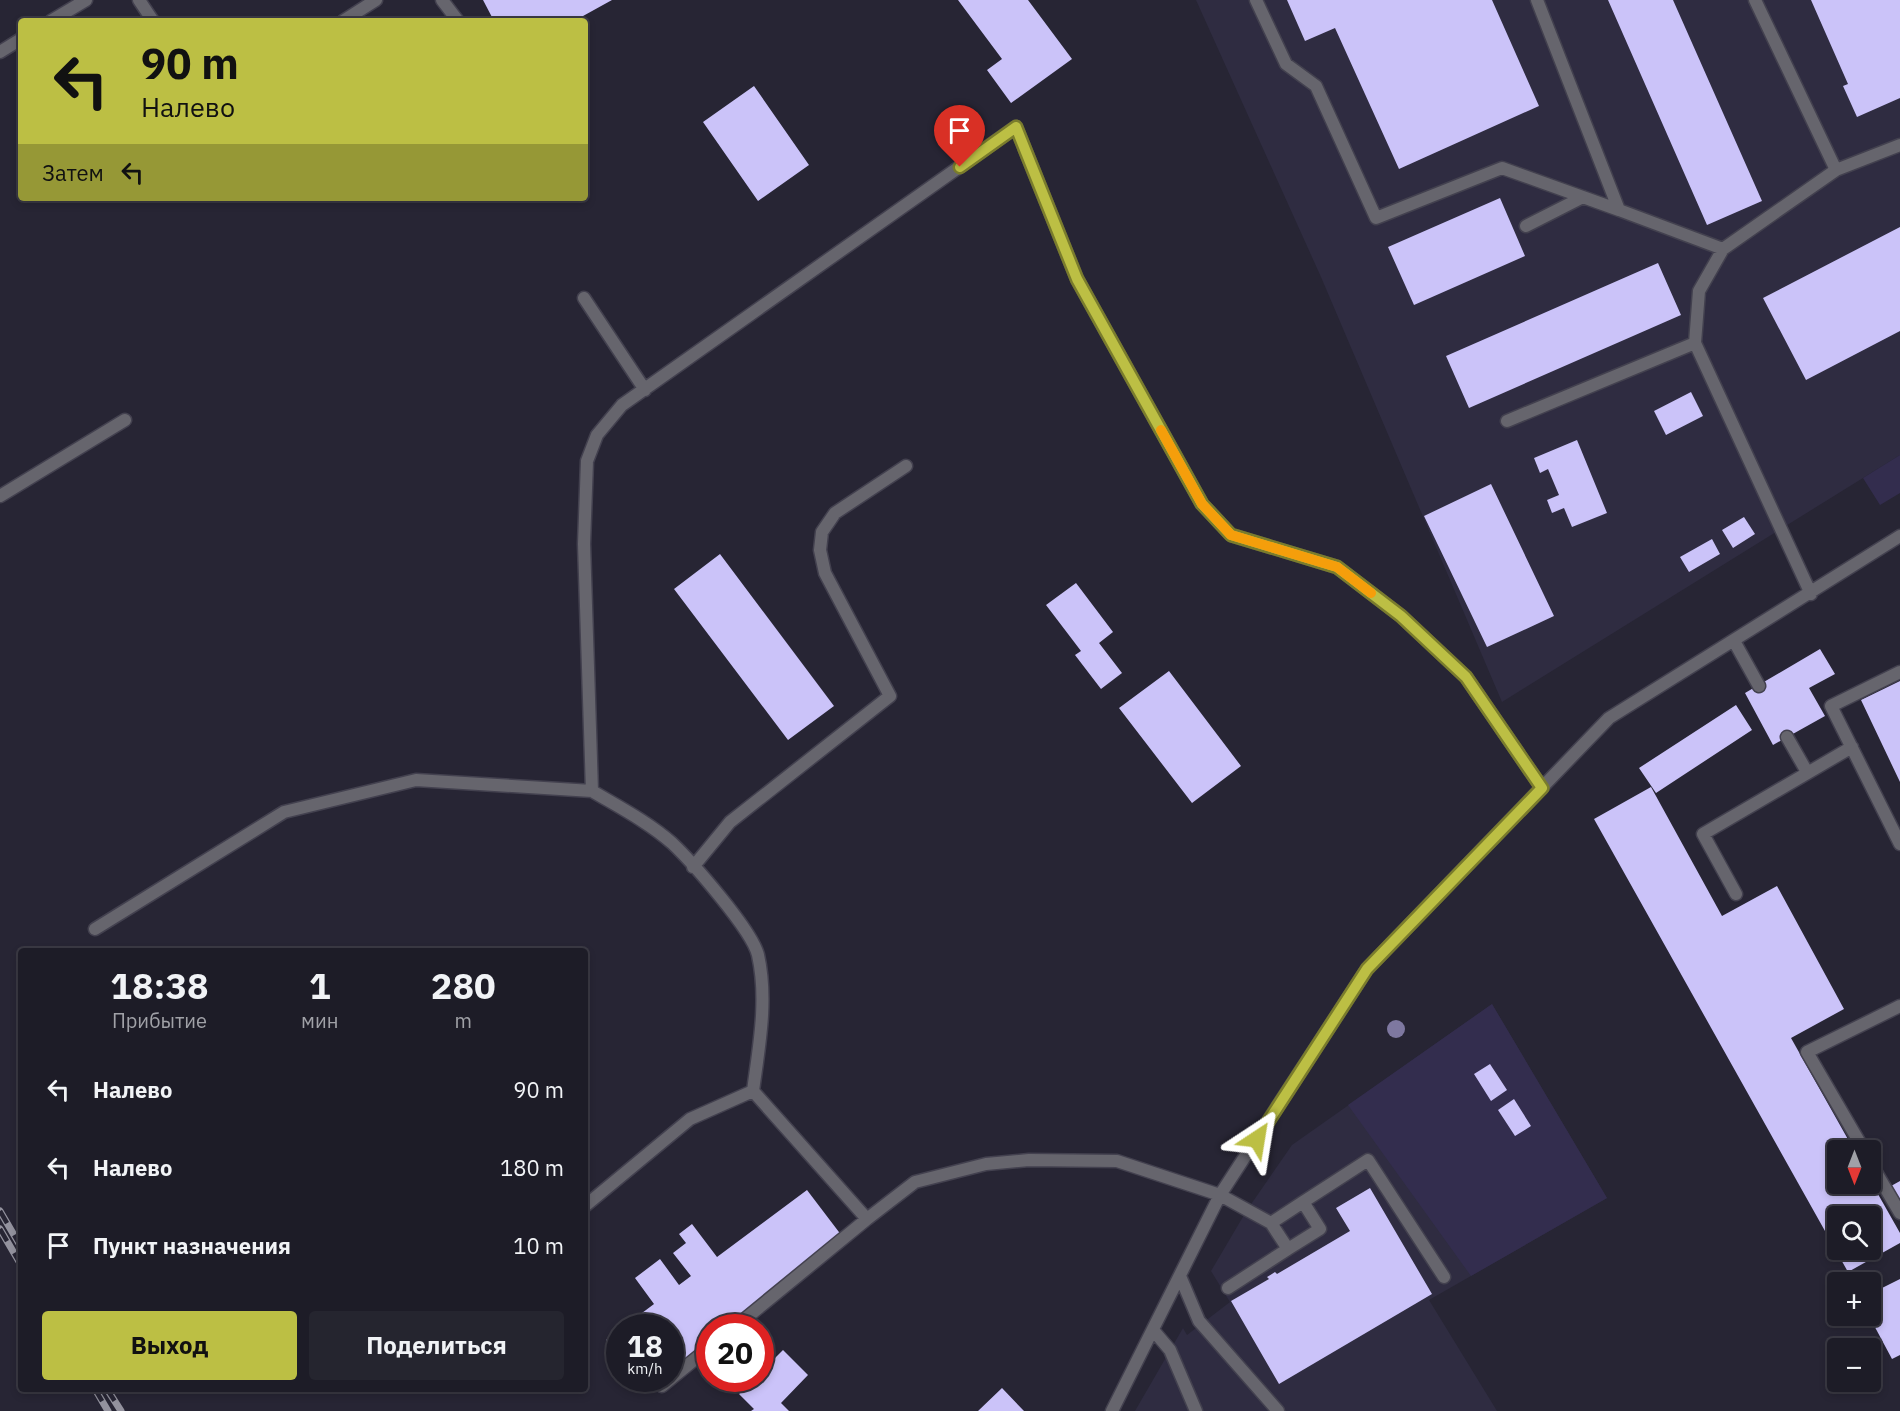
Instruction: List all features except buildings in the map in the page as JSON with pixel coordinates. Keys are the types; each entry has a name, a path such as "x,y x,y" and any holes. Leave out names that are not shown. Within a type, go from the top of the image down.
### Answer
{"lane":[{"path":"56,18 86,0"},
{"path":"139,0 151,18"},
{"path":"349,18 376,0"},
{"path":"442,0 456,18"},
{"path":"1256,0 1286,64 1316,86 1376,218 1502,168 1723,249"},
{"path":"1537,0 1619,210"},
{"path":"1755,0 1836,170"},
{"path":"0,52 18,41"},
{"path":"592,791 584,544 587,461 597,435 622,405 1016,127 1077,279 1202,504 1231,535 1337,567 1401,616 1466,677 1542,788"},
{"path":"1811,594 1695,343 1699,291 1723,249 1836,170 1900,145"},
{"path":"1526,226 1583,197"},
{"path":"584,298 645,390"},
{"path":"1507,421 1695,343"},
{"path":"0,496 125,420"},
{"path":"693,867 730,822 891,696 825,573 820,550 822,532 835,513 906,466"},
{"path":"1112,1411 1220,1195 1367,969 1609,718 1811,594 1900,536"},
{"path":"1734,641 1759,686"},
{"path":"1900,672 1831,706 1900,844"},
{"path":"1787,737 1807,772"},
{"path":"1736,894 1703,834 1852,747"},
{"path":"95,929 284,812 416,780 592,791 636,816 672,844 732,913 757,952 762,979 762,1026 753,1091 867,1219"},
{"path":"1858,1140 1807,1052 1900,1006"},
{"path":"588,1204 690,1119 753,1091"},
{"path":"751,1314 915,1182 986,1164 1029,1160 1117,1161 1220,1195 1271,1223 1288,1249"},
{"path":"1271,1223 1368,1160 1444,1277"},
{"path":"1881,1181 1900,1213"},
{"path":"1228,1288 1320,1228 1303,1202"},
{"path":"1180,1276 1199,1321 1278,1411"},
{"path":"1152,1330 1170,1350 1196,1411"},
{"path":"684,1368 696,1358"}],"shaded area":[{"path":"1196,0 1900,0 1900,455 1502,702 1321,277"},
{"path":"1900,455 1900,493 1880,505 1863,478"},
{"path":"1492,1004 1607,1198 1429,1300 1497,1411 1135,1411 1183,1328 1187,1335 1230,1302 1211,1271 1247,1210 1292,1145"},
{"path":"1492,1004 1607,1198 1471,1276 1348,1105"}],"railway":[{"path":"0,1211 18,1242"},
{"path":"0,1229 18,1260"},
{"path":"97,1392 108,1411"},
{"path":"109,1392 121,1411"}],"slow traffic":[{"path":"1161,430 1202,504 1231,535 1337,567 1371,593"}],"route":[{"path":"960,167 1016,127 1077,279 1202,504 1231,535 1337,567 1401,616 1466,677 1542,788 1367,969 1257,1139"}]}
